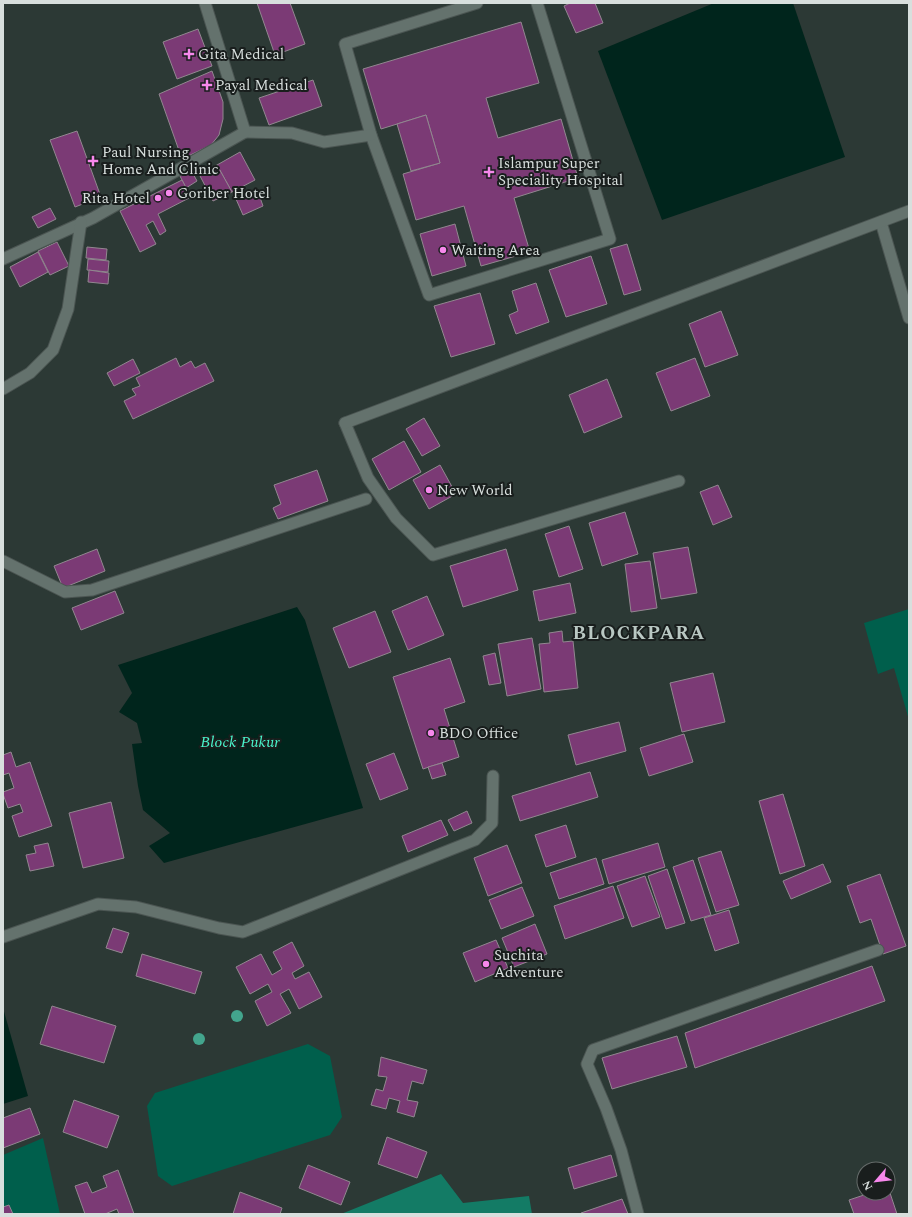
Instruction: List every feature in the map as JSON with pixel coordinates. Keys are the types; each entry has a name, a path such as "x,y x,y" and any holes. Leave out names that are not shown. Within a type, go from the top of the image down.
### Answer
{"street":[{"path":"205,3 245,132"},
{"path":"477,3 345,44 372,135 429,295 610,239 537,3"},
{"path":"3,259 81,222 93,218 245,132 292,133 324,142 372,135"},
{"path":"679,481 433,555 396,518 368,478 345,423 909,211"},
{"path":"3,389 30,373 52,350 68,309 81,222"},
{"path":"881,222 909,318"},
{"path":"3,561 65,592 92,590 366,499"},
{"path":"3,937 98,904 136,907 219,928 243,932 476,840 492,823 493,776"},
{"path":"638,1214 621,1150 606,1108 587,1064 593,1050 878,950"}],"green space":[{"path":"909,609 909,720 894,668 878,674 864,623"},
{"path":"308,1044 330,1056 342,1117 330,1135 172,1186 158,1176 147,1106 155,1093"},
{"path":"43,1138 60,1214 3,1214 3,1155"},
{"path":"441,1174 463,1203 529,1196 532,1214 341,1214"}],"water":[{"path":"714,3 793,3 845,157 662,220 598,51"},
{"name":"Block Pukur","path":"297,607 305,620 363,808 164,863 149,846 170,833 143,810 132,744 142,743 137,723 119,712 132,693 118,665"},
{"path":"3,1008 28,1096 3,1104"}],"building":[{"path":"257,3 290,3 305,44 275,55"},
{"path":"570,3 595,3 603,23 576,33 564,6"},
{"path":"521,22 539,83 486,98 498,138 561,119 578,178 514,198 530,252 481,266 464,206 416,220 403,174 440,163 426,115 381,129 363,69"},
{"path":"198,29 212,66 177,79 163,42"},
{"path":"212,71 223,102 223,119 219,135 211,145 182,159 159,94"},
{"path":"313,80 322,106 269,125 259,98"},
{"path":"426,115 440,163 411,171 397,124"},
{"path":"77,131 101,197 75,207 50,140"},
{"path":"240,152 255,180 232,192 217,165"},
{"path":"217,165 232,192 213,201 199,174"},
{"path":"191,170 197,181 186,188 180,176"},
{"path":"182,180 191,197 158,214 166,231 160,235 153,221 146,225 156,244 140,252 120,211"},
{"path":"257,189 263,206 243,215 236,199"},
{"path":"50,208 56,219 38,228 32,217"},
{"name":"Waiting Area","path":"455,224 466,266 432,276 420,234"},
{"path":"57,242 69,266 50,275 38,251"},
{"path":"627,244 641,290 624,295 610,249"},
{"path":"87,247 107,249 106,260 86,258"},
{"path":"38,252 48,272 20,287 10,267"},
{"path":"591,256 607,304 566,317 549,270"},
{"path":"88,259 109,261 108,272 87,270"},
{"path":"89,270 109,273 108,284 88,282"},
{"path":"536,283 549,322 516,334 509,315 518,311 512,291"},
{"path":"480,293 495,344 451,357 434,306"},
{"path":"721,311 738,355 705,367 689,324"},
{"path":"176,358 180,367 191,361 195,368 205,363 214,381 133,419 124,401 136,395 132,389 140,386 136,378"},
{"path":"695,358 710,396 671,411 656,373"},
{"path":"133,359 140,373 114,386 107,373"},
{"path":"607,379 622,417 584,433 569,395"},
{"path":"424,418 440,446 422,456 406,429"},
{"path":"404,441 421,472 389,490 372,459"},
{"path":"440,465 456,494 429,509 413,480"},
{"path":"317,470 328,501 278,519 273,508 281,504 274,485"},
{"path":"718,485 732,517 713,525 700,492"},
{"path":"625,512 638,554 602,566 589,523"},
{"path":"569,526 583,569 559,577 545,534"},
{"path":"688,547 697,593 661,599 653,553"},
{"path":"97,549 105,571 63,588 54,566"},
{"path":"506,549 518,590 463,607 450,566"},
{"path":"650,561 657,608 631,612 625,564"},
{"path":"570,583 576,613 539,621 533,591"},
{"path":"115,591 124,613 81,630 72,608"},
{"path":"427,596 444,635 408,650 392,611"},
{"path":"375,611 391,652 349,668 333,628"},
{"path":"562,631 563,642 573,641 578,688 544,692 539,644 550,643 549,633"},
{"path":"532,638 541,689 507,696 498,644"},
{"path":"495,653 501,683 489,685 483,656"},
{"name":"BDO Office","path":"450,658 465,702 444,709 459,757 423,769 393,677"},
{"path":"713,673 725,722 682,732 670,683"},
{"path":"619,722 626,751 576,765 568,735"},
{"path":"684,734 693,762 649,776 640,748"},
{"path":"11,752 16,767 30,762 52,826 19,837 12,816 23,812 20,804 8,808 3,794 3,792 14,788 9,773 3,775 3,755"},
{"path":"394,753 408,789 380,800 366,764"},
{"path":"442,763 446,775 432,779 428,767"},
{"path":"590,772 598,797 520,821 512,796"},
{"path":"783,794 805,866 780,874 759,801"},
{"path":"111,802 124,858 83,868 69,813"},
{"path":"467,811 472,823 454,831 448,820"},
{"path":"441,820 448,835 408,852 402,836"},
{"path":"566,825 576,857 546,867 535,835"},
{"path":"48,843 54,866 30,871 26,855 36,853 34,846"},
{"path":"658,843 665,867 609,884 602,860"},
{"path":"507,845 522,883 488,896 474,858"},
{"path":"721,851 739,905 716,912 698,858"},
{"path":"596,858 604,884 559,899 550,873"},
{"path":"693,860 711,915 691,921 673,867"},
{"path":"823,864 831,882 791,899 783,881"},
{"path":"667,869 685,923 666,929 648,876"},
{"path":"880,874 906,946 883,954 871,919 860,923 847,886"},
{"path":"645,876 660,917 632,927 617,886"},
{"path":"613,886 624,918 565,939 554,906"},
{"path":"522,887 534,916 501,929 489,900"},
{"path":"729,910 739,943 715,951 704,918"},
{"path":"535,924 547,954 514,967 502,938"},
{"path":"113,928 129,933 122,953 106,948"},
{"path":"496,940 508,968 475,982 463,953"},
{"path":"292,942 304,966 292,973 295,979 309,972 322,997 299,1009 289,989 280,994 291,1013 267,1026 255,1001 272,992 268,984 250,994 236,967 261,954 272,975 282,969 273,952"},
{"path":"142,954 202,972 195,994 136,976"},
{"path":"872,966 885,1001 695,1068 685,1033"},
{"path":"52,1006 116,1026 104,1063 40,1044"},
{"path":"677,1036 687,1067 612,1089 602,1058"},
{"path":"381,1057 427,1070 423,1084 412,1081 407,1100 418,1102 414,1117 397,1112 400,1101 389,1098 386,1109 371,1105 376,1089 383,1091 387,1077 378,1076"},
{"path":"74,1100 119,1116 107,1148 63,1132"},
{"path":"30,1108 40,1134 3,1148 3,1118"},
{"path":"387,1137 427,1152 417,1178 378,1164"},
{"path":"611,1155 617,1176 574,1189 568,1168"},
{"path":"308,1165 350,1182 341,1205 299,1188"},
{"path":"118,1170 134,1214 119,1214 117,1209 105,1214 85,1214 75,1186 87,1182 92,1193 107,1187 103,1176"},
{"path":"240,1192 282,1208 280,1214 233,1214"},
{"path":"856,1198 856,1201 893,1201 897,1214 854,1214 849,1200"},
{"path":"622,1199 628,1214 581,1213"},
{"path":"9,1205 13,1214 3,1214 3,1207"}],"place":[{"name":"Gita Medical","path":"189,54"},
{"name":"Payal Medical","path":"207,85"},
{"name":"Paul Nursing Home And Clinic","path":"93,161"},
{"name":"Islampur Super Speciality Hospital","path":"489,172"},
{"name":"Goriber Hotel","path":"169,193"},
{"name":"Rita Hotel","path":"158,198"},
{"name":"Waiting Area","path":"443,250"},
{"name":"New World","path":"429,490"},
{"name":"BDO Office","path":"431,733"},
{"name":"Suchita Adventure","path":"486,964"}],"district":[{"name":"BLOCKPARA","path":"639,632"}]}
